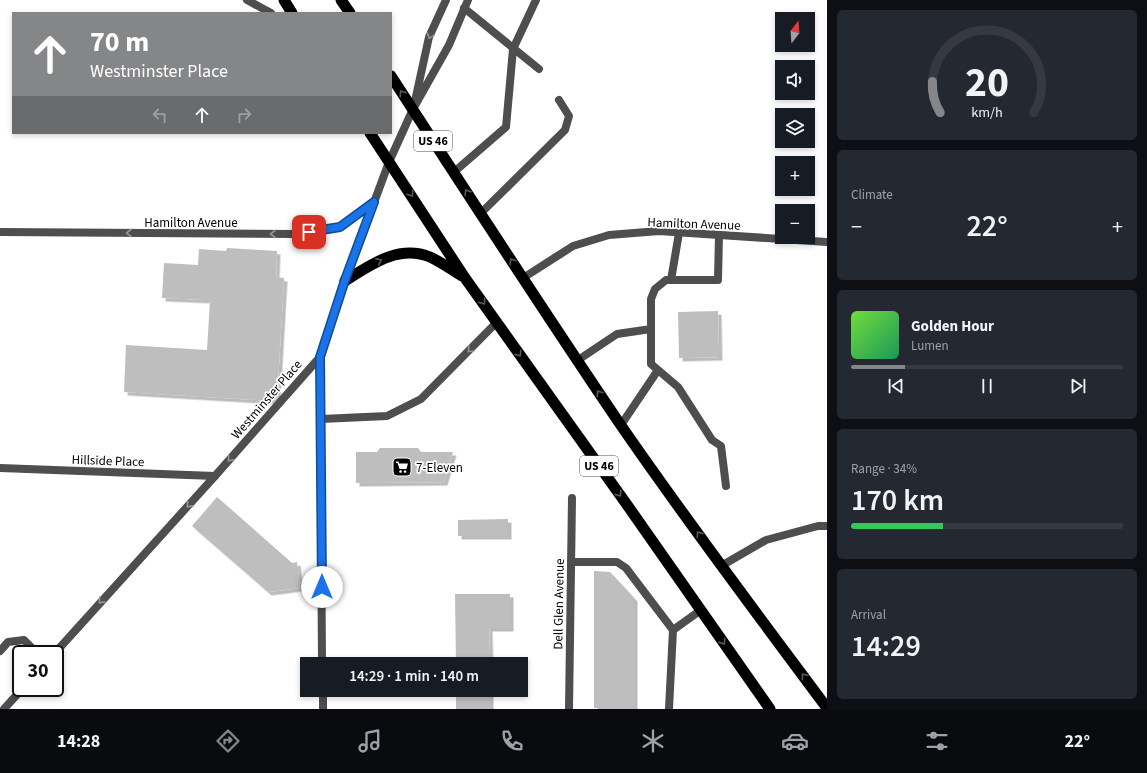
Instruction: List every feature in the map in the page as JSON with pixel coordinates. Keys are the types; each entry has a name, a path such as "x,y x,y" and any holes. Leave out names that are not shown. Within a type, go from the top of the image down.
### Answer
{"highway":[{"path":"284,0 291,12"},
{"path":"342,0 349,12"},
{"name":"US 46","path":"392,78 621,425 721,566 827,708"},
{"name":"US 46","path":"371,134 465,278 770,709"},
{"path":"345,280 384,258 410,253 430,257 465,278"}],"street":[{"path":"247,0 269,12"},
{"name":"Westminster Place","path":"413,109 429,37 446,0"},
{"name":"Westminster Place","path":"62,645 320,357 345,280 389,162 413,109 449,45 468,0"},
{"path":"454,172 506,127 513,49 536,0"},
{"path":"464,8 539,69"},
{"path":"480,213 565,130 569,116 559,100"},
{"name":"Hamilton Avenue","path":"0,232 294,234 340,227 374,202"},
{"name":"Hamilton Avenue","path":"523,278 573,246 609,235 659,231 827,242"},
{"path":"672,280 679,233"},
{"path":"719,235 718,280 666,280 655,289 651,298 651,364 678,387 712,440 721,446 726,486"},
{"path":"320,419 388,416 421,399 496,322"},
{"path":"578,360 617,334 651,329"},
{"path":"320,357 322,657"},
{"path":"621,425 658,370"},
{"name":"Hillside Place","path":"0,468 215,476"},
{"name":"Dell Glen Avenue","path":"569,709 572,498"},
{"path":"721,566 766,540 818,526 827,526"},
{"path":"571,562 616,562 626,568 673,630 669,709"},
{"path":"673,630 701,610"},
{"path":"0,650 8,642 24,640 29,645"},
{"path":"4,709 15,697"},
{"path":"323,697 323,709"}],"building":[{"path":"227,248 277,251 276,277 284,278 277,398 274,401 124,392 126,345 207,350 210,300 162,298 164,263 198,265 199,249 226,251"},
{"path":"718,311 719,357 679,358 678,312"},
{"name":"7-Eleven","path":"380,448 418,448 421,452 453,452 444,482 356,483 356,452 377,452"},
{"path":"217,497 292,563 297,562 300,588 268,592 192,526"},
{"path":"508,519 508,536 458,536 458,520"},
{"path":"594,571 610,572 634,598 634,708 594,708"},
{"path":"455,594 510,594 510,628 489,628 490,657 456,657"},
{"path":"456,697 490,697 490,709 456,709"}],"place":[{"name":"7-Eleven","path":"402,467"}],"route":[{"path":"309,232 340,227 374,202 345,280 320,357 322,587"}]}
